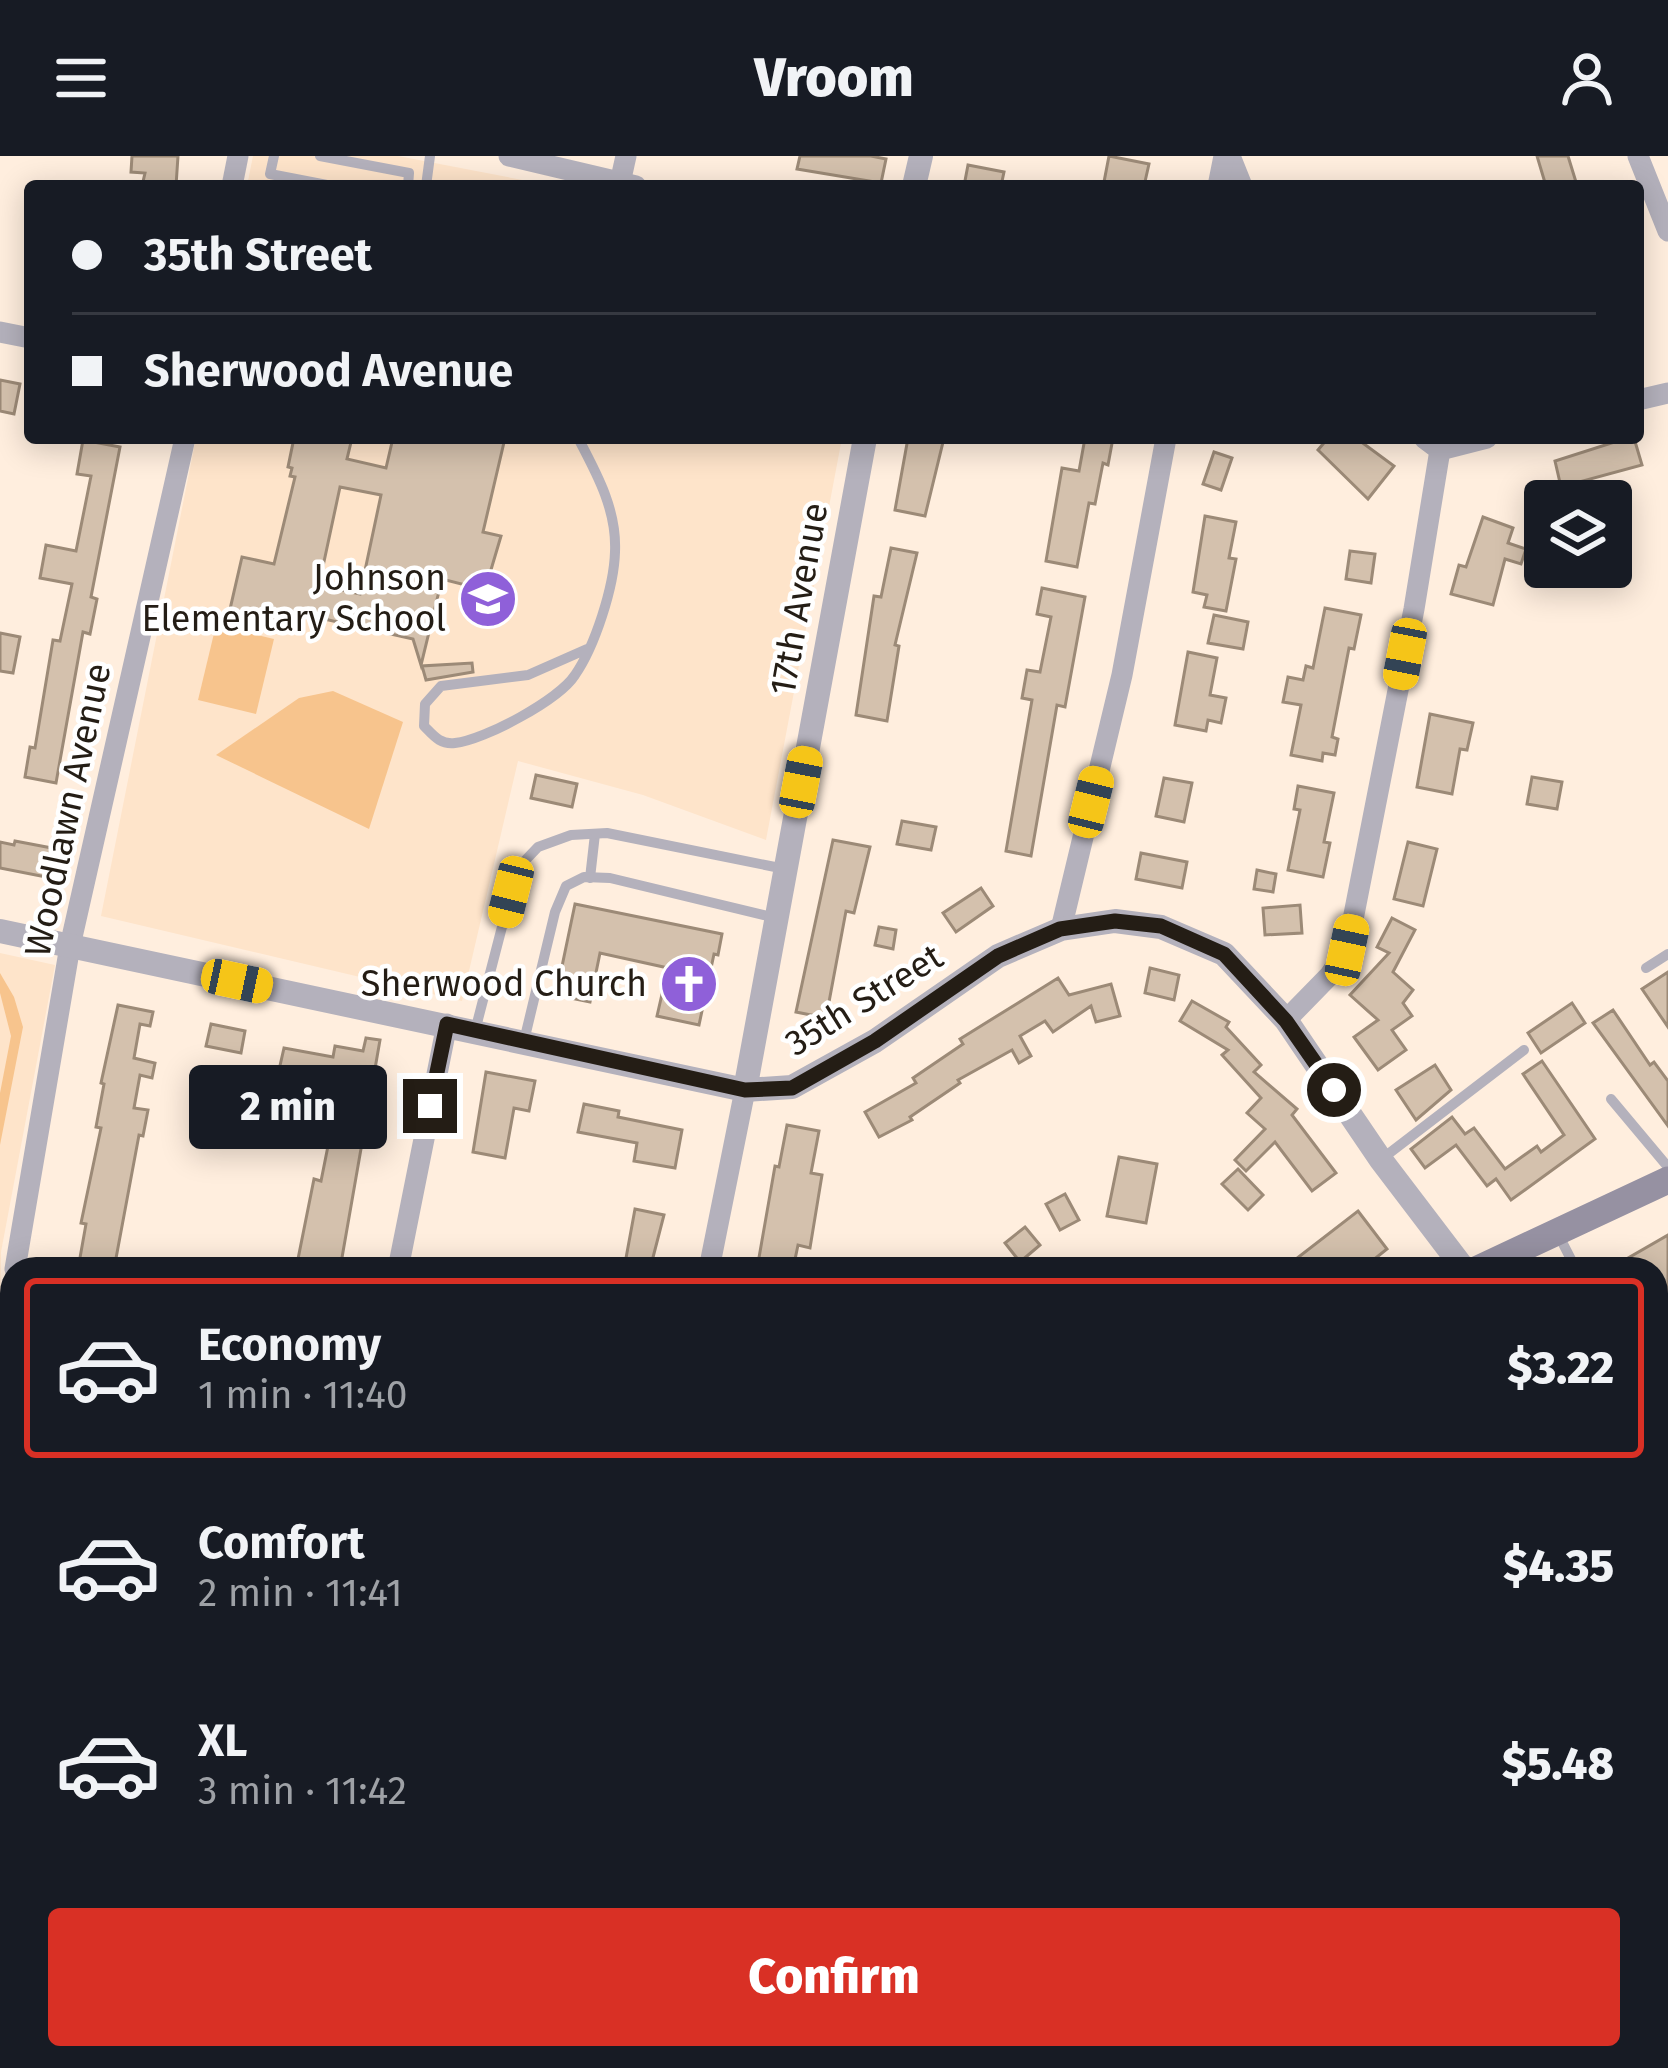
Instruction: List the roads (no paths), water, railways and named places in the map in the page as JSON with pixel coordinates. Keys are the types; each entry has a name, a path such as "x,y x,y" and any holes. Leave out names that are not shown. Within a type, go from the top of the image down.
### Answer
{"main road":[{"path":"1505,1257 1668,1180"}],"street":[{"path":"509,156 611,180"},
{"path":"1639,156 1668,231"},
{"name":"Woodlawn Avenue","path":"16,1257 70,946 184,444"},
{"name":"17th Avenue","path":"711,1257 864,444"},
{"path":"1060,929 1122,675 1165,444"},
{"path":"1286,1021 1347,950 1414,609 1432,444"},
{"name":"35th Street","path":"0,932 745,1090 792,1088 875,1041 998,956 1060,929 1115,921 1161,926 1224,954 1286,1021 1381,1160 1455,1257"},
{"path":"400,1257 447,1024"}],"lane":[{"path":"274,156 270,174 301,180"},
{"path":"320,156 409,173 408,180"},
{"path":"581,444 614,512 616,550 611,587 587,649 574,677 544,705 454,744 437,740 424,725 425,704 441,686 528,675 587,649"},
{"path":"476,1030 517,869 538,847 571,835 595,834 785,868"},
{"path":"590,878 595,834"},
{"path":"524,1041 555,912 566,886 610,878 776,918"},
{"path":"1646,968 1668,954"},
{"path":"1381,1160 1524,1050"},
{"path":"1611,1100 1668,1167"},
{"path":"1558,1233 1570,1257"}],"place":[{"name":"Johnson Elementary School","path":"488,599"},
{"name":"Sherwood Church","path":"689,984"}]}
